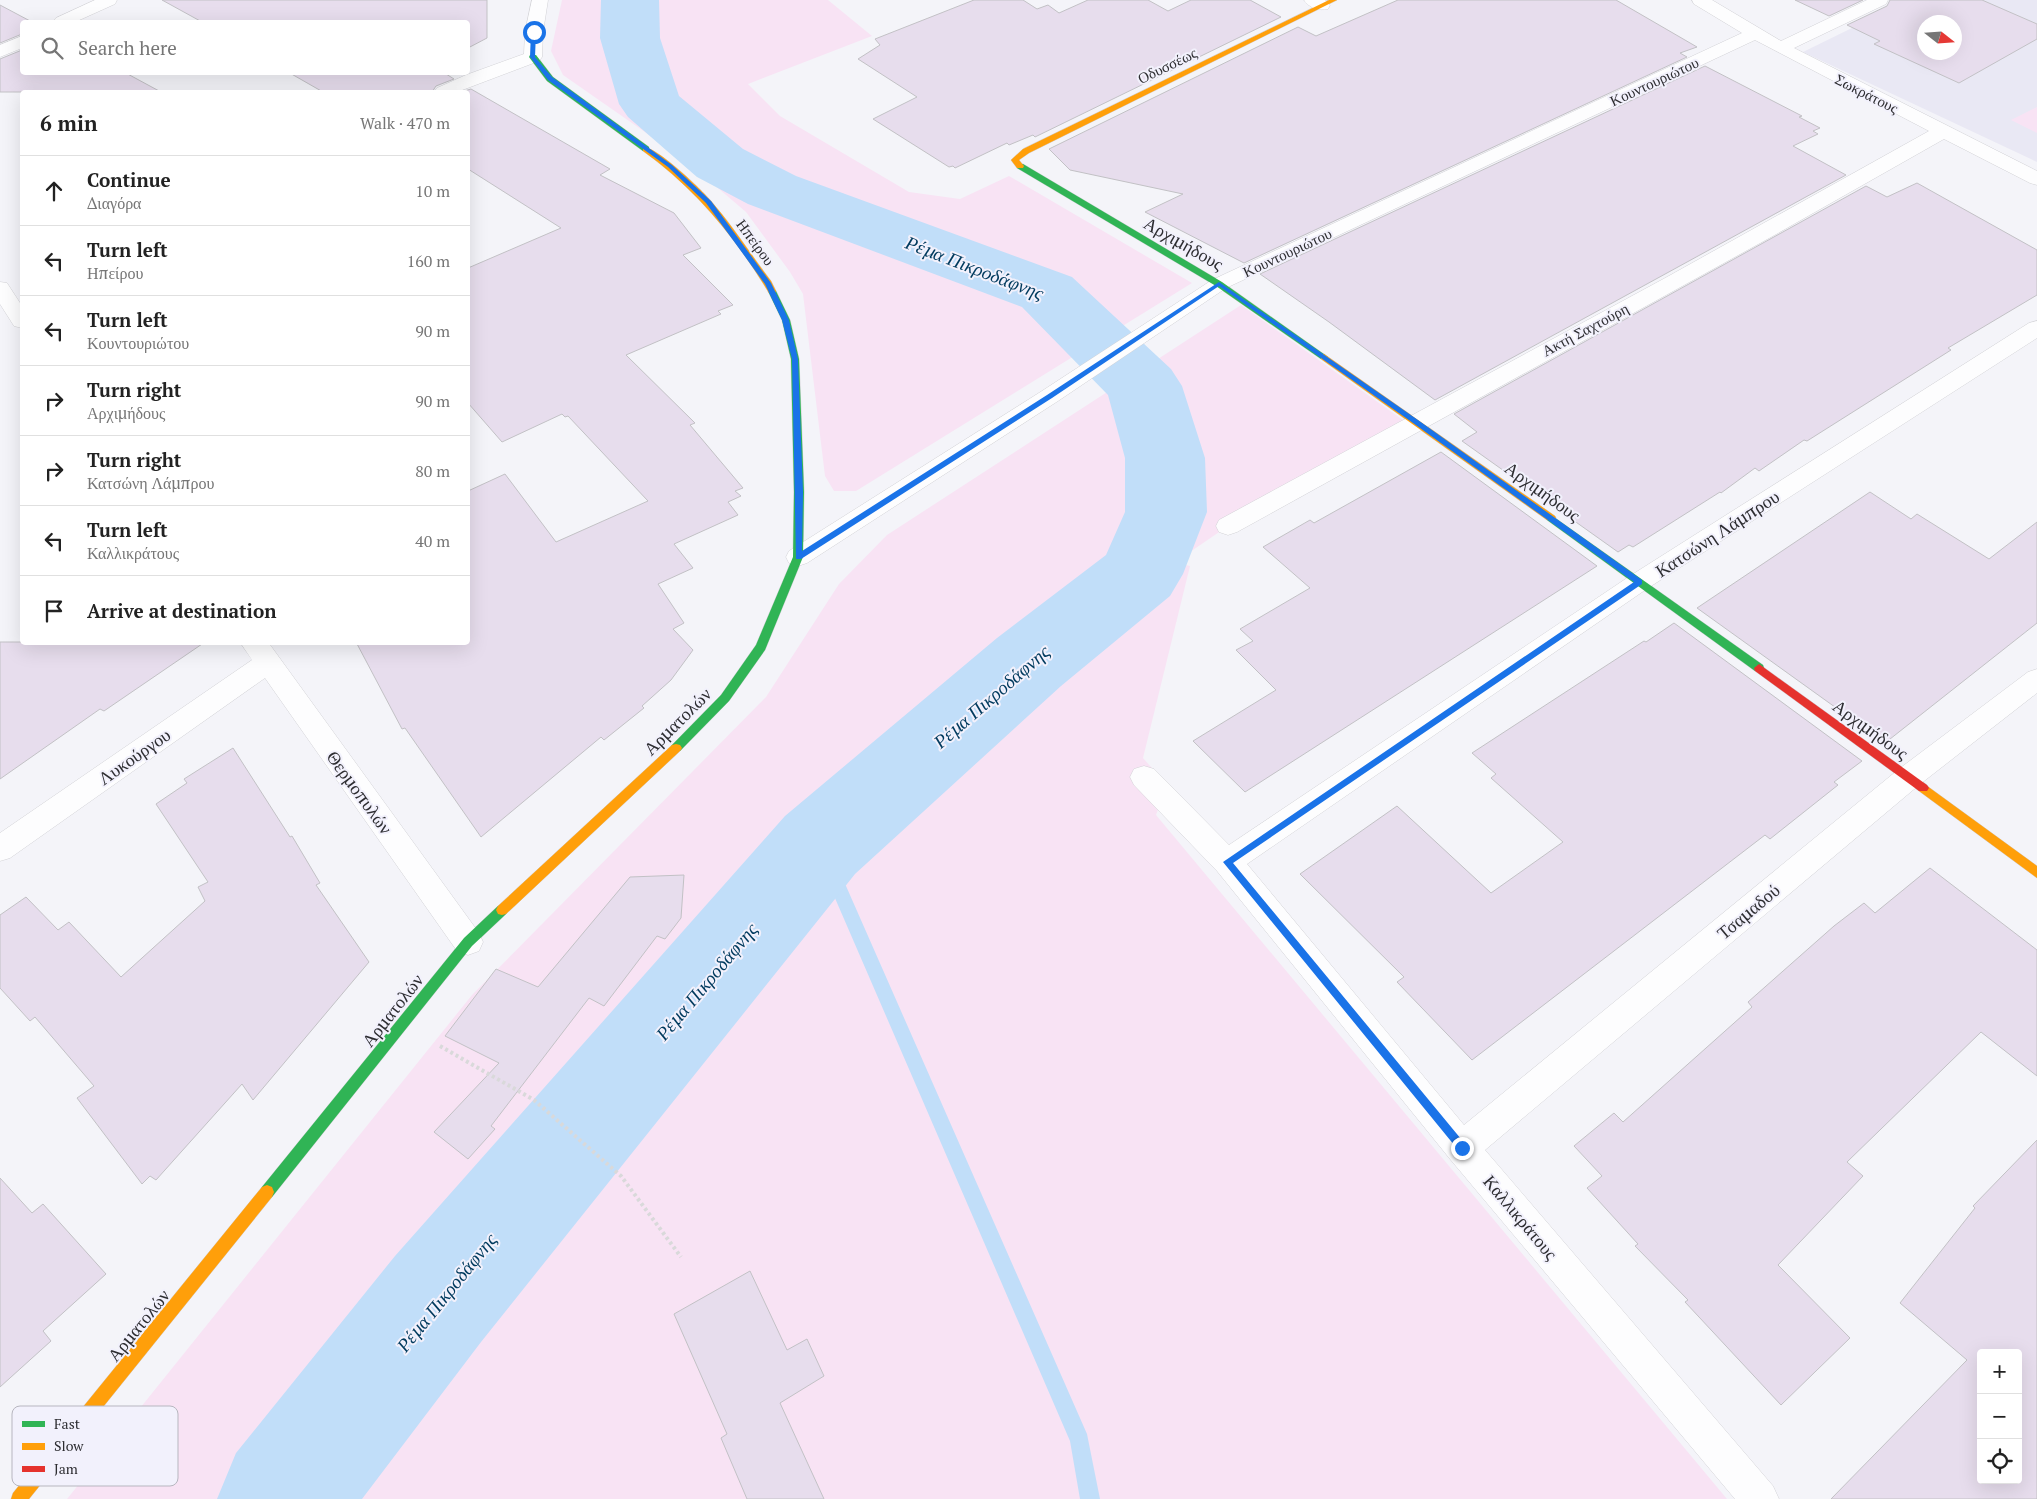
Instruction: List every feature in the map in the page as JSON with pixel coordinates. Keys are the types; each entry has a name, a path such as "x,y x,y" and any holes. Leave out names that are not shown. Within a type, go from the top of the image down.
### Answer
{"street":[{"path":"66,20 109,0"},
{"path":"447,90 533,57 534,32 540,0"},
{"name":"Σωκράτους","path":"1700,0 1780,48 2037,179"},
{"path":"1780,48 1880,0"},
{"name":"Οδυσσέως","path":"1015,160 1026,152 1323,2"},
{"name":"Κουντουριώτου","path":"798,557 1050,396 1219,284 1754,34"},
{"path":"0,52 20,43"},
{"name":"Ηπείρου","path":"533,57 550,79 670,166 708,202 768,283 786,320 795,359 799,466 798,557"},
{"name":"Ακτή Σαχτούρη","path":"1228,526 1416,421 1819,203 1942,132"},
{"name":"Αρχιμήδους","path":"1015,160 1019,166 1219,284 1416,421 1909,777 2037,873"},
{"path":"7,291 20,317"},
{"name":"Κατσώνη Λάμπρου","path":"1227,862 1639,582 2037,328"},
{"name":"Αρματολών","path":"94,1406 468,942 676,748 725,698 761,647 798,557"},
{"name":"Θερμοπυλών","path":"260,653 468,942"},
{"name":"Λυκούργου","path":"0,849 260,653"},
{"name":"Τσαμαδού","path":"1462,1148 1909,777 2037,679"},
{"name":"Καλλικράτους","path":"1144,777 1227,862 1462,1148 1760,1499"},
{"name":"Αρματολών","path":"19,1499 30,1486"}],"path":[{"path":"402,1025 534,1100 621,1176 681,1257"}],"shaded area":[{"path":"562,0 828,0 872,36 748,84 780,116 909,192 960,199 1009,176 1192,283 856,491 834,491 825,476 803,294 790,272 746,212 685,160 563,75 551,51"},
{"path":"1909,0 2037,0 2037,162 1803,52"},
{"path":"2037,107 2037,133 2011,120"},
{"path":"1241,305 1403,420 1228,517 1228,526 1029,662 1034,668 1181,564 1190,566 1143,758 1167,785 1156,815 1727,1499 67,1499 77,1486 178,1486 178,1406 142,1406 472,995 766,697 839,584 887,535"}],"building":[{"path":"162,0 487,0 487,38 470,47 470,20 198,20"},
{"path":"974,0 1023,0 1037,9 1048,5 1059,13 1088,0 1148,0 1168,11 1191,0 1250,0 1281,17 1035,137 1033,135 1009,145 1007,143 955,168 953,166 949,167 873,119 917,97 858,59 880,45 875,39"},
{"path":"1398,0 1616,0 1697,47 1680,53 1687,57 1244,263 1145,212 1183,194 1070,170 1049,149 1298,27 1316,36"},
{"path":"1795,0 1863,0 1829,16"},
{"path":"1890,0 1982,0 2037,24 2037,39 1959,83 1874,44 1880,41 1847,25 1887,6"},
{"path":"0,5 28,20 20,20 20,35 0,43"},
{"path":"20,51 20,75 130,75 157,90 20,90 20,92 0,92 0,59"},
{"path":"1705,66 1802,116 1799,117 1820,128 1813,131 1818,134 1793,146 1846,175 1435,400 1260,274"},
{"path":"293,75 448,75 454,79 436,86 433,90 320,90"},
{"path":"471,89 610,169 600,175 674,213 701,248 683,255 733,305 718,311 721,314 626,355 695,423 690,425 743,488 735,491 741,496 728,502 738,515 674,544 693,568 658,584 684,623 673,629 693,650 671,680 642,706 644,708 604,740 601,737 481,837 405,728 402,729 358,645 470,645 470,490 505,474 556,542 648,501 568,416 565,417 562,414 502,442 470,405 470,267 561,228 470,170 470,90 468,90"},
{"path":"1917,183 2037,250 2037,295 1948,348 1951,350 1807,441 1804,440 1759,471 1755,468 1721,493 1633,547 1629,545 1618,552 1462,441 1477,432 1454,414 1866,186 1887,197"},
{"path":"1441,452 1597,566 1245,792 1193,741 1276,690 1236,650 1253,641 1240,629 1310,588 1263,547 1310,520 1314,523"},
{"path":"1870,492 1911,519 1917,514 1989,559 2037,522 2037,623 1885,743 1697,608"},
{"path":"1674,623 1862,761 1834,782 1838,785 1770,839 1765,835 1472,1060 1397,982 1404,977 1300,874 1397,806 1491,893 1563,842 1491,778 1496,774 1472,753"},
{"path":"0,642 20,642 20,645 201,645 104,711 100,709 0,779"},
{"path":"233,748 290,837 292,836 320,883 316,885 369,962 253,1100 242,1084 156,1180 150,1176 142,1184 77,1098 94,1086 35,1017 30,1021 0,988 0,915 26,897 58,930 69,922 121,977 205,901 198,887 208,882 156,804 187,783 184,779"},
{"path":"1930,868 2037,950 2037,1076 1981,1032 1847,1162 1863,1176 1778,1265 1850,1338 1781,1405 1685,1302 1688,1300 1635,1246 1638,1244 1587,1188 1602,1176 1574,1146 1614,1113 1623,1122 1752,1007 1748,1002 1834,926 1864,903 1875,913"},
{"path":"684,875 681,918 665,939 657,936 604,1006 589,998 491,1126 495,1129 468,1159 434,1132 499,1063 445,1036 496,969 538,987 630,877"},
{"path":"2037,1140 2037,1499 1831,1499 1967,1360 1900,1303 1975,1208 1973,1206"},
{"path":"0,1178 32,1213 43,1204 106,1274 43,1331 51,1341 0,1387"},
{"path":"750,1271 787,1350 807,1339 824,1376 780,1403 824,1499 747,1499 721,1438 727,1434 674,1314"}],"waterway":[{"name":"Ρέμα Πικροδάφνης","path":"282,1499 438,1299 820,845 1029,662 1140,574 1166,512 1165,458 1144,386 1047,292 772,190 720,163 650,104 630,38 630,0"},
{"path":"820,845 1080,1441 1090,1499"}],"traffic: fast":[{"path":"533,57 550,79 646,149"},
{"path":"1020,166 1219,284 1324,357"},
{"path":"676,748 725,698 761,647 798,557 799,492 795,359 786,320 772,291"},
{"path":"1551,518 1759,668"},
{"path":"267,1192 468,942 502,910"}],"traffic: slow":[{"path":"1020,166 1015,160 1026,151 1334,0"},
{"path":"646,149 670,166 708,202 772,291"},
{"path":"1324,357 1551,518"},
{"path":"502,910 676,748"},
{"path":"1923,788 2037,873"},
{"path":"94,1406 267,1192"},
{"path":"19,1499 30,1486"}],"traffic: jam":[{"path":"1759,668 1923,788"}],"route":[{"path":"534,32 533,57 550,79 670,166 708,202 736,237 768,283 786,320 795,359 799,492 798,557 1050,396 1219,284 1416,421 1639,582 1227,862 1462,1148"}]}
